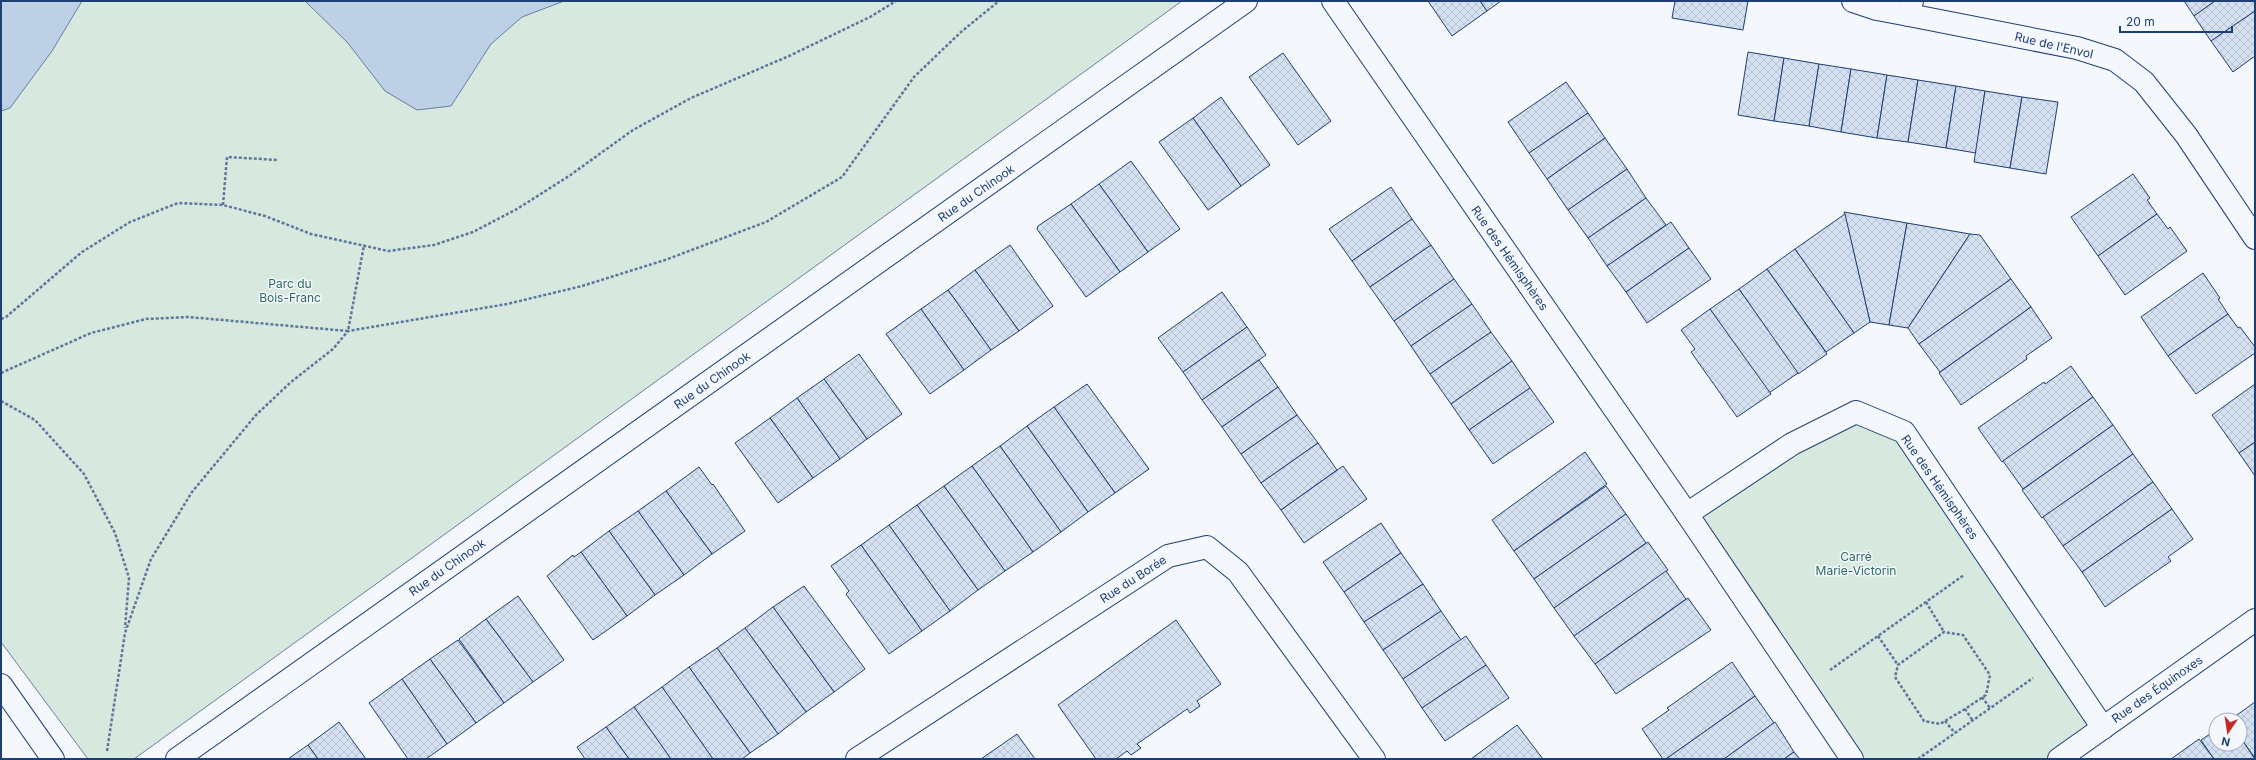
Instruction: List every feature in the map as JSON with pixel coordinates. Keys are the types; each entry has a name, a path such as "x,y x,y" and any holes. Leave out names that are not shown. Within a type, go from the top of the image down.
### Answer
{"street":[{"name":"Rue du Chinook","path":"177,759 1246,1"},
{"name":"Rue des Hémisphères","path":"1333,1 1687,514 1852,759"},
{"name":"Rue de l'Envol","path":"1853,1 1877,9 1911,8 2077,48 2115,60 2144,82 2186,135 2255,238"},
{"name":"Rue des Hémisphères","path":"1687,514 1792,444 1856,412 1904,432 2103,728"},
{"name":"Rue du Borée","path":"857,759 1168,556 1206,547 1238,572 1374,759"},
{"name":"Rue des Équinoxes","path":"2059,759 2255,620"},
{"path":"1,685 53,759"}],"path":[{"path":"1,319 6,317 82,252 130,222 178,203 223,205 265,216 311,234 388,251 434,245 473,232 517,209 569,176 633,130 691,98 789,56 870,17 896,1"},
{"path":"1,372 91,333 146,319 188,317 348,331 507,304 582,286 665,260 766,222 842,177 914,77 961,32 999,1"},
{"path":"223,205 227,157 278,160"},
{"path":"125,633 151,559 192,492 256,415 291,382 333,349 348,331 364,245"},
{"path":"1,401 35,420 84,474 116,532 129,578 125,633 107,751"},
{"path":"1830,670 1968,572"},
{"path":"1926,602 1944,632"},
{"path":"1944,632 1963,634 1990,675 1986,695 1940,724 1924,721 1895,677 1898,665 1944,632"},
{"path":"1878,636 1898,665"},
{"path":"1918,759 2039,674"},
{"path":"1982,698 1990,708"},
{"path":"1965,709 1973,721"},
{"path":"1946,721 1955,733"}],"green space":[{"name":"Parc du Bois-Franc","path":"1,1 1182,1 134,759 88,759 1,642"},
{"name":"Carré Marie-Victorin","path":"1856,412 1904,432 2103,728 2059,759 1852,759 1687,514"}],"water":[{"path":"1,1 82,1 52,51 10,108 1,111"},
{"path":"305,1 564,1 522,17 491,44 451,106 417,110 385,91 347,42"}],"building":[{"path":"1428,1 1480,1 1487,11 1452,36"},
{"path":"1480,1 1501,1 1487,11"},
{"path":"1675,1 1748,1 1743,30 1672,18"},
{"path":"2184,1 2215,1 2194,16"},
{"path":"2215,1 2255,1 2255,11 2211,41 2194,16"},
{"path":"2255,11 2255,56 2233,72 2211,41"},
{"path":"1748,52 1784,58 1774,121 1738,115"},
{"path":"1283,53 1331,121 1298,145 1249,77"},
{"path":"1784,58 1819,64 1809,126 1774,121"},
{"path":"1819,64 1851,69 1841,132 1809,126"},
{"path":"1851,69 1887,75 1877,138 1841,132"},
{"path":"1887,75 1918,80 1908,142 1877,138"},
{"path":"1918,80 1956,86 1946,148 1908,142"},
{"path":"1566,82 1588,113 1529,153 1508,122"},
{"path":"1956,86 1985,91 1976,153 1946,148"},
{"path":"1985,91 2022,97 2010,168 1974,162"},
{"path":"1221,97 1270,165 1241,186 1193,118"},
{"path":"2022,97 2058,102 2046,174 2010,168"},
{"path":"1588,113 1605,138 1547,179 1529,153"},
{"path":"1193,118 1241,186 1208,210 1159,142"},
{"path":"1605,138 1627,169 1568,210 1547,179"},
{"path":"1131,161 1180,229 1148,252 1099,184"},
{"path":"1627,169 1646,198 1588,238 1568,210"},
{"path":"2133,174 2150,198 2147,200 2157,214 2098,256 2071,217"},
{"path":"1099,184 1148,252 1120,272 1071,204"},
{"path":"1391,187 1412,219 1352,261 1329,229"},
{"path":"1646,198 1666,225 1607,266 1588,238"},
{"path":"1071,204 1120,272 1086,297 1037,229 1038,226"},
{"path":"1844,212 1907,223 1889,325 1870,322"},
{"path":"1845,214 1870,322 1854,333 1795,249"},
{"path":"2157,214 2168,229 2170,227 2187,251 2125,295 2098,256"},
{"path":"1412,219 1431,245 1370,287 1352,261"},
{"path":"1671,222 1689,248 1626,292 1607,266"},
{"path":"1907,223 1970,234 1908,328 1889,325"},
{"path":"1970,234 1980,235 2011,279 1919,344 1908,328"},
{"path":"1010,245 1053,306 1019,331 975,270"},
{"path":"1431,245 1454,279 1394,321 1370,287"},
{"path":"1689,248 1711,279 1647,323 1626,292"},
{"path":"1795,249 1854,333 1826,352 1767,269"},
{"path":"1767,269 1827,354 1798,374 1739,289"},
{"path":"975,270 1019,331 991,350 948,290"},
{"path":"2203,273 2220,298 2218,299 2228,314 2168,356 2141,317"},
{"path":"1454,279 1472,304 1411,346 1394,321"},
{"path":"2011,279 2031,307 1940,372 1919,344"},
{"path":"1739,289 1798,373 1769,393 1710,309"},
{"path":"948,290 991,350 964,370 921,309"},
{"path":"1222,292 1247,327 1183,372 1158,338"},
{"path":"1472,304 1491,332 1430,374 1411,346"},
{"path":"2031,307 2052,338 2026,356 2027,359 1961,405 1939,373"},
{"path":"921,309 964,370 930,394 886,334"},
{"path":"1710,309 1771,394 1737,417 1691,352 1695,349 1681,330"},
{"path":"2228,314 2255,347 2255,353 2196,394 2168,356"},
{"path":"1247,327 1266,355 1202,400 1183,372"},
{"path":"1491,332 1512,361 1451,404 1430,374"},
{"path":"859,354 902,414 867,439 824,379"},
{"path":"1259,360 1278,387 1222,427 1202,400"},
{"path":"1512,361 1530,388 1469,430 1451,404"},
{"path":"2071,366 2093,397 2002,462 1978,428 2044,382 2045,384"},
{"path":"824,379 867,439 840,459 797,398"},
{"path":"1087,384 1149,469 1115,493 1054,407"},
{"path":"2255,384 2255,442 2239,453 2212,415"},
{"path":"1278,387 1297,415 1241,454 1222,427"},
{"path":"1530,388 1554,422 1493,464 1469,430"},
{"path":"2093,397 2113,425 2023,489 2003,461"},
{"path":"797,398 840,459 813,478 770,418"},
{"path":"1054,407 1115,493 1088,512 1027,426"},
{"path":"1297,415 1318,443 1261,483 1241,454"},
{"path":"770,418 813,478 778,503 735,443"},
{"path":"2113,425 2133,454 2042,518 2022,490"},
{"path":"1027,426 1088,512 1061,532 1000,446"},
{"path":"2255,442 2255,476 2239,453"},
{"path":"1318,443 1337,470 1281,510 1261,483"},
{"path":"1000,446 1061,532 1033,552 972,466"},
{"path":"1585,452 1607,484 1514,551 1492,520"},
{"path":"2133,454 2153,482 2063,546 2043,517"},
{"path":"972,466 1033,552 1005,571 944,486"},
{"path":"1343,466 1367,499 1304,543 1281,510"},
{"path":"699,467 712,485 713,484 745,531 712,554 666,491"},
{"path":"2153,482 2172,509 2082,572 2063,546"},
{"path":"944,486 1005,571 978,590 917,505"},
{"path":"1606,486 1626,514 1534,579 1514,551"},
{"path":"666,491 712,554 684,575 638,511"},
{"path":"917,505 978,590 950,611 889,525"},
{"path":"2172,509 2193,539 2168,557 2171,561 2105,607 2082,572"},
{"path":"638,511 684,575 655,595 609,531"},
{"path":"1626,514 1646,543 1554,608 1534,579"},
{"path":"1381,523 1401,553 1344,592 1323,562"},
{"path":"889,525 950,611 922,631 861,545"},
{"path":"609,531 655,595 627,616 581,552"},
{"path":"1648,542 1668,570 1574,636 1554,608"},
{"path":"861,545 922,631 889,654 846,594 849,591 831,566"},
{"path":"581,552 627,616 593,640 547,576 573,555 574,557"},
{"path":"1401,553 1423,584 1364,622 1344,592"},
{"path":"1666,571 1686,599 1595,664 1574,636"},
{"path":"1423,584 1441,611 1383,650 1364,622"},
{"path":"804,586 865,669 834,692 773,607"},
{"path":"518,596 564,660 533,682 486,619"},
{"path":"1688,598 1711,630 1616,694 1595,664"},
{"path":"773,607 834,692 806,712 745,628"},
{"path":"1441,611 1461,640 1403,679 1383,650"},
{"path":"486,619 533,682 504,703 459,639"},
{"path":"1176,620 1221,684 1197,701 1200,706 1190,713 1187,709 1137,744 1141,748 1131,755 1127,751 1116,759 1096,759 1058,705"},
{"path":"745,628 806,712 778,734 717,648"},
{"path":"1466,636 1486,665 1422,708 1403,679"},
{"path":"458,640 504,703 476,723 430,659"},
{"path":"717,648 778,734 750,753 689,667"},
{"path":"430,659 476,723 447,744 402,679"},
{"path":"1732,662 1755,696 1666,759 1663,759 1642,729 1669,710 1667,708"},
{"path":"1486,665 1509,698 1445,741 1422,708"},
{"path":"689,667 750,753 742,759 713,759 662,687"},
{"path":"402,679 447,744 426,759 408,759 369,703"},
{"path":"662,687 713,759 671,759 634,707"},
{"path":"1755,696 1774,723 1724,759 1666,759"},
{"path":"2255,702 2255,758 2248,748 2248,712 2241,712"},
{"path":"634,707 671,759 629,759 606,727"},
{"path":"339,722 366,759 318,759 308,745"},
{"path":"1775,722 1794,752 1784,759 1724,759"},
{"path":"1517,725 1543,759 1471,759"},
{"path":"606,727 629,759 585,759 577,747"},
{"path":"1017,734 1035,759 981,759"},
{"path":"2208,735 2208,750 2201,740"},
{"path":"2199,739 2214,759 2171,759"},
{"path":"308,745 318,759 288,759"},
{"path":"2248,749 2255,759 2214,759 2209,752 2248,752"},
{"path":"1794,752 1800,759 1784,759"}]}
